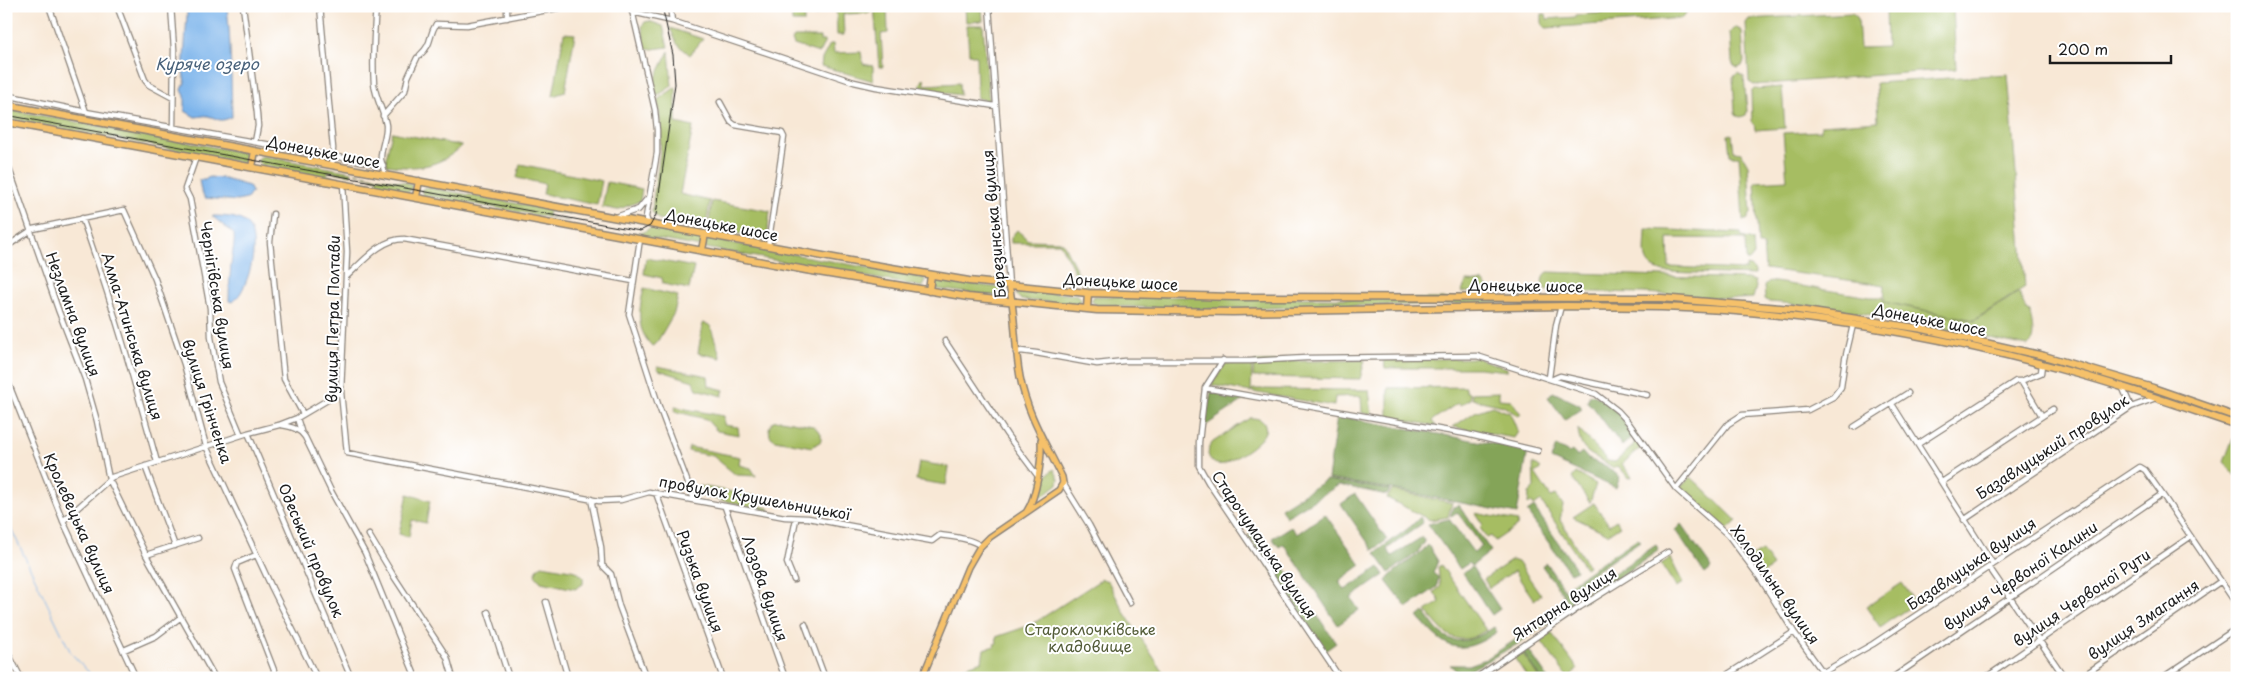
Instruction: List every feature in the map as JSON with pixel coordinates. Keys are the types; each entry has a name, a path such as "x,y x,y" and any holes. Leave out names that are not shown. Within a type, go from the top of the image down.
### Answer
{"highway":[{"name":"Донецьке шосе","path":"6,105 768,246 931,275 1009,285 1088,293 1232,297 1662,298 1792,309 1923,329 2044,356 2154,388 2237,417"},
{"name":"Донецьке шосе","path":"6,122 929,291 1013,303 1087,309 1233,312 1561,306 1661,307 1717,310 1853,325 1948,342 2042,364 2122,386 2237,425"},
{"path":"252,168 255,151"},
{"path":"416,197 418,181"},
{"path":"702,250 706,234"},
{"path":"929,291 931,275"},
{"path":"1087,309 1088,293"}],"main road":[{"name":"Березинська вулиця","path":"1009,285 1013,303 1016,353 1022,388 1040,437 1052,457 1063,483"},
{"name":"Березинська вулиця","path":"1026,513 1035,489 1039,464 1040,437"},
{"path":"1039,464 1046,457 1052,457"},
{"path":"922,678 968,567 980,546 1059,490 1063,483"},
{"path":"1035,489 1039,496 1048,498"}],"street":[{"path":"49,6 86,112"},
{"path":"117,6 145,80 149,85 173,98"},
{"path":"171,6 174,49 173,127"},
{"path":"243,6 257,112 258,126 254,142"},
{"path":"320,6 333,155 332,165"},
{"path":"376,6 373,45 374,86 386,131 381,158 384,175"},
{"path":"507,6 507,18"},
{"path":"383,116 405,91 408,77 419,57 430,44 432,30 436,24 467,25 569,6"},
{"path":"631,6 657,130 658,145 646,217 648,223"},
{"path":"670,6 672,21"},
{"name":"Березинська вулиця","path":"989,6 1009,285"},
{"path":"632,12 672,21 854,82 996,106"},
{"name":"Донецьке шосе","path":"6,95 86,112 383,165"},
{"path":"720,102 730,122 782,133 784,137 768,246"},
{"path":"180,137 181,128"},
{"name":"Чернігівська вулиця","path":"196,157 185,189 190,199 210,308 212,337 219,382 241,435"},
{"name":"Незламна вулиця","path":"6,160 90,394 109,478 146,555 215,678"},
{"name":"вулиця Петра Полтави","path":"343,184 346,277 341,392 347,453"},
{"path":"615,217 639,209 644,204 649,193"},
{"name":"вулиця Грінченка","path":"82,218 124,210 161,298 184,364 206,446 256,554 317,678"},
{"path":"273,214 270,242 284,379 303,414"},
{"path":"6,247 31,230 82,218"},
{"name":"Алма-Атинська вулиця","path":"82,218 122,335 157,462"},
{"path":"346,277 385,243 393,239 404,239 633,282"},
{"path":"640,239 628,314 674,450 694,499"},
{"path":"1561,306 1556,325 1551,379 1560,376 1647,395"},
{"path":"1676,489 1728,424 1742,415 1808,410 1833,397 1841,387 1853,325"},
{"path":"945,342 1007,435 1037,475"},
{"name":"Холодильна вулиця","path":"1016,353 1036,353 1096,364 1124,361 1477,356 1596,394 1618,411 1644,443 1676,489 1728,535 1760,578 1794,632 1827,678"},
{"name":"Старочумацька вулиця","path":"1223,360 1206,388 1199,442 1199,466 1340,678"},
{"path":"1918,444 2016,382 2040,373 2042,364"},
{"name":"Кролевецька вулиця","path":"6,377 63,520 136,678"},
{"path":"2021,381 2042,416"},
{"path":"2122,386 2131,407"},
{"path":"1206,388 1466,434 1538,451"},
{"path":"63,520 109,478 241,435 279,425 297,418 341,392"},
{"path":"1854,428 1908,393"},
{"name":"Базавлуцький провулок","path":"1964,520 2131,407 2157,397"},
{"path":"1892,404 1942,482 2010,597 2065,678"},
{"path":"1942,482 2053,409"},
{"path":"297,418 301,431 365,553 416,678"},
{"path":"279,425 301,431"},
{"name":"Одеський провулок","path":"248,433 352,678"},
{"name":"провулок Крушельницької","path":"347,453 591,499 621,500 642,493 656,493 694,499 725,507 796,519 808,518 932,541 940,536 969,540 980,546"},
{"path":"145,466 175,546"},
{"name":"Базавлуцька вулиця","path":"1813,678 1873,644 2140,466 2162,494"},
{"name":"Березинська вулиця","path":"1063,483 1130,603"},
{"name":"Ризька вулиця","path":"656,493 723,678"},
{"path":"2162,494 2237,605"},
{"name":"вулиця Червоної Калини","path":"1892,678 2162,494"},
{"path":"591,499 601,547 602,565 611,574 619,606 646,678"},
{"name":"Лозова вулиця","path":"725,507 785,678"},
{"path":"794,580 787,563 796,519"},
{"path":"369,535 447,657 453,678"},
{"name":"вулиця Червоної Рути","path":"1985,678 2190,537"},
{"path":"146,555 198,538"},
{"name":"Янтарна вулиця","path":"1476,678 1580,607 1668,552"},
{"path":"256,554 237,563 234,569 277,678"},
{"name":"вулиця Змагання","path":"2080,678 2221,581"},
{"path":"546,602 568,678"},
{"path":"488,612 509,678"},
{"path":"124,650 156,636 181,617"},
{"path":"805,624 825,678"},
{"path":"2162,678 2237,628"},
{"path":"1722,678 1794,632"},
{"path":"6,649 21,678"}],"green space":[{"path":"792,6 816,6 817,15 804,16 804,22 792,22"},
{"path":"836,6 870,6 870,13 843,14 844,35 837,35"},
{"path":"874,6 887,6 888,33 881,34 883,67 879,67"},
{"path":"965,6 982,6 983,21 966,22"},
{"path":"1605,6 1685,6 1686,13 1682,18 1546,28 1542,25 1542,14 1546,14 1547,19 1576,17 1576,15 1605,13"},
{"path":"1886,6 1953,6 1956,69 1754,85 1749,82 1746,23 1749,19 1852,13 1858,18 1860,48 1887,47"},
{"path":"649,21 663,26 668,47 645,50 642,26 645,22"},
{"path":"967,25 983,25 989,101 977,98 976,56 969,54"},
{"path":"1735,27 1742,31 1744,61 1742,66 1738,68 1732,62 1730,32"},
{"path":"670,28 703,39 690,55 677,44"},
{"path":"564,33 575,34 565,92 553,96"},
{"path":"794,37 820,37 820,41 825,41 819,53 794,45 792,40"},
{"path":"830,44 833,44 834,53 861,52 863,64 873,66 873,81 821,66 822,59"},
{"path":"669,51 672,86 657,96 653,83"},
{"path":"1738,73 1744,77 1747,111 1746,115 1741,117 1737,116 1735,112 1733,77"},
{"path":"2008,74 2025,287 1974,320 1884,302 1974,321 2019,292 2026,310 2030,311 2033,335 2028,346 1867,314 1769,302 1765,299 1764,286 1769,281 1870,297 1882,297 1884,301 1885,285 1765,269 1763,245 1758,245 1755,182 1787,180 1783,133 1821,131 1821,125 1878,121 1876,83"},
{"path":"924,78 925,85 959,83 960,95 924,90 920,85"},
{"path":"676,87 676,123 693,127 680,194 710,201 706,227 658,219 652,212 661,143 660,115 657,100"},
{"path":"1782,87 1785,128 1755,130 1752,123 1751,92 1754,89"},
{"path":"6,109 247,153 250,158 245,163 6,118"},
{"path":"392,132 462,146 445,159 436,163 418,167 387,165 386,158"},
{"path":"1732,134 1734,152 1741,153 1748,165 1751,213 1747,220 1743,220 1739,156 1730,156 1728,135"},
{"path":"263,156 352,172 351,175 328,171 327,175 350,182 261,165 258,162 259,158"},
{"path":"520,164 602,181 597,205 543,194 545,184 517,178"},
{"path":"355,173 409,183 412,186 411,190 408,192 353,182 354,180 377,184 378,179"},
{"path":"607,182 642,189 640,201 617,210 602,207"},
{"path":"425,187 570,213 570,215 549,211 548,217 569,221 423,195 421,190"},
{"path":"712,201 770,211 767,239 708,228"},
{"path":"650,228 924,278 926,281 923,287 634,235 634,233 642,233"},
{"path":"1646,229 1741,233 1742,237 1753,240 1754,255 1749,261 1746,261 1745,239 1668,238 1669,267 1746,270 1746,266 1755,271 1755,275 1664,272 1656,269 1647,261 1645,251"},
{"path":"1017,230 1028,240 1060,241 1063,243 1081,279 1089,279 1088,286 1079,281 1060,243 1011,243 1011,237"},
{"path":"646,258 694,267 689,289 663,284 662,278 644,274"},
{"path":"1548,272 1748,279 1755,281 1756,287 1753,298 1739,299 1644,293 1549,291 1543,287 1542,282"},
{"path":"939,280 1002,288 1005,293 1002,297 937,289 934,284"},
{"path":"1467,281 1484,282 1491,291 1488,293 1461,292"},
{"path":"644,288 678,296 674,313 656,344 652,346 641,326 640,311"},
{"path":"1021,290 1078,295 1082,300 1078,304 1021,300 1016,295"},
{"path":"1094,296 1542,300 1542,302 1210,309 1098,306 1091,301"},
{"path":"703,323 710,325 721,358 698,353"},
{"path":"1477,358 1507,368 1507,371 1479,368 1385,368 1384,360"},
{"path":"1365,360 1360,379 1253,377 1254,362"},
{"path":"1226,363 1252,364 1251,392 1211,385"},
{"path":"657,366 708,376 709,386 724,390 722,396 697,389 693,381 659,370"},
{"path":"1466,387 1466,392 1469,392 1470,399 1461,405 1458,403 1434,419 1432,421 1436,426 1388,417 1388,388"},
{"path":"1253,389 1369,390 1372,415 1362,413 1361,396 1335,397 1334,406 1252,392"},
{"path":"1211,392 1247,398 1205,426"},
{"path":"1499,392 1499,399 1511,400 1521,414 1519,416 1503,406 1472,399 1471,393"},
{"path":"1553,392 1580,405 1582,409 1565,420 1548,397"},
{"path":"1590,394 1609,405 1635,434 1622,446 1593,407 1587,402"},
{"path":"1492,406 1510,413 1518,432 1514,438 1453,427 1475,412"},
{"path":"675,407 724,416 724,425 738,427 739,435 717,431 706,419 674,411"},
{"path":"1337,416 1528,450 1517,514 1392,489 1328,479"},
{"path":"1250,418 1259,419 1264,423 1266,429 1259,441 1224,464 1216,464 1212,461 1208,454 1209,447 1213,442"},
{"path":"781,420 813,426 821,433 821,441 812,447 775,440 770,436 769,428 773,421"},
{"path":"1578,429 1608,461 1615,462 1632,447 1636,439 1639,439 1644,445 1622,464 1632,477 1629,478 1618,466 1614,469 1590,454 1582,445"},
{"path":"2233,438 2237,450 2237,476 2224,462"},
{"path":"1556,446 1569,453 1572,451 1577,456 1582,452 1588,459 1606,466 1620,477 1616,488 1551,459"},
{"path":"689,447 740,457 739,465 751,468 756,476 736,475 713,456 688,451"},
{"path":"919,462 949,467 946,485 916,480"},
{"path":"1533,463 1541,469 1535,473 1551,497 1556,495 1563,505 1560,520 1588,566 1585,568 1541,501 1534,506 1532,503 1528,504 1529,493 1534,488"},
{"path":"1054,469 1059,479 1058,484 1044,495 1041,494 1039,491 1041,480"},
{"path":"1576,473 1596,484 1590,503 1572,478"},
{"path":"1691,477 1737,521 1727,530 1679,488"},
{"path":"1326,480 1390,490 1387,495 1339,485 1286,517 1281,508"},
{"path":"700,486 755,496 755,505 769,508 769,511 702,496 697,489"},
{"path":"1392,490 1452,503 1448,517 1430,520 1387,498"},
{"path":"408,494 430,501 426,523 412,520 409,537 399,534"},
{"path":"1355,494 1387,540 1373,550 1341,504"},
{"path":"1594,503 1609,525 1616,520 1620,526 1608,534 1573,517"},
{"path":"1459,505 1491,551 1472,566 1469,563 1460,569 1428,524 1449,519 1474,553 1482,546 1457,512 1450,517 1453,507"},
{"path":"1534,507 1577,570 1570,573 1527,512"},
{"path":"1475,513 1518,521 1517,526 1495,541 1491,536 1487,538 1480,528 1483,525"},
{"path":"1325,514 1361,565 1339,581 1345,590 1379,567 1384,575 1351,598 1359,610 1338,625 1284,544 1279,547 1272,538 1291,527 1297,534"},
{"path":"1420,517 1423,523 1387,549 1392,556 1422,537 1425,542 1417,553 1389,573 1375,553 1410,527"},
{"path":"1681,524 1712,568 1705,574 1675,530"},
{"path":"1254,531 1272,557 1276,555 1336,643 1325,651 1248,535"},
{"path":"1638,538 1640,541 1572,587 1570,584"},
{"path":"1428,545 1438,561 1433,573 1438,577 1437,587 1407,608 1386,581"},
{"path":"1656,545 1659,550 1582,603 1579,597"},
{"path":"1762,551 1773,566 1761,575 1749,558"},
{"path":"1670,558 1683,583 1676,587 1661,564"},
{"path":"1512,560 1518,562 1541,595 1534,600 1514,571 1489,588 1484,579"},
{"path":"1546,563 1575,605 1516,645 1461,675 1450,665 1469,665 1486,659 1570,604 1542,566"},
{"path":"542,565 576,571 583,577 583,584 575,589 541,582 535,575 538,568"},
{"path":"1441,565 1486,630 1476,636 1467,639 1452,637 1426,611 1440,602 1434,592 1440,587 1438,567"},
{"path":"1472,567 1500,609 1492,615 1463,573"},
{"name":"Староклочківське кладовище","path":"1102,579 1108,581 1124,612 1167,678 945,678 945,674 982,661 984,649 995,646 994,644 997,643 996,637 1031,625"},
{"path":"1902,583 1916,603 1880,627 1866,607"},
{"path":"1424,612 1439,632 1456,640 1469,640 1494,627 1497,632 1472,645 1453,646 1436,636 1418,617"},
{"path":"1550,631 1578,669 1568,678 1539,638"},
{"path":"1533,642 1535,644 1528,649 1548,678 1540,678 1521,649"},
{"path":"1521,651 1539,678 1528,678 1513,656"}],"water":[{"name":"Куряче озеро","path":"186,6 227,6 232,117 227,119 219,120 207,116 195,117 185,111 185,96 182,90 185,82 183,72"},
{"path":"209,177 221,178 249,186 252,192 247,199 237,201 205,198 201,191 199,180 205,180"},
{"path":"212,216 232,217 243,221 249,227 253,237 252,262 249,274 239,296 233,302 229,301 229,296 234,234"}],"waterway":[{"path":"6,518 71,653 94,678"}],"tram line":[{"path":"6,115 640,231 650,226 656,215 675,84 673,55 662,6"}]}
